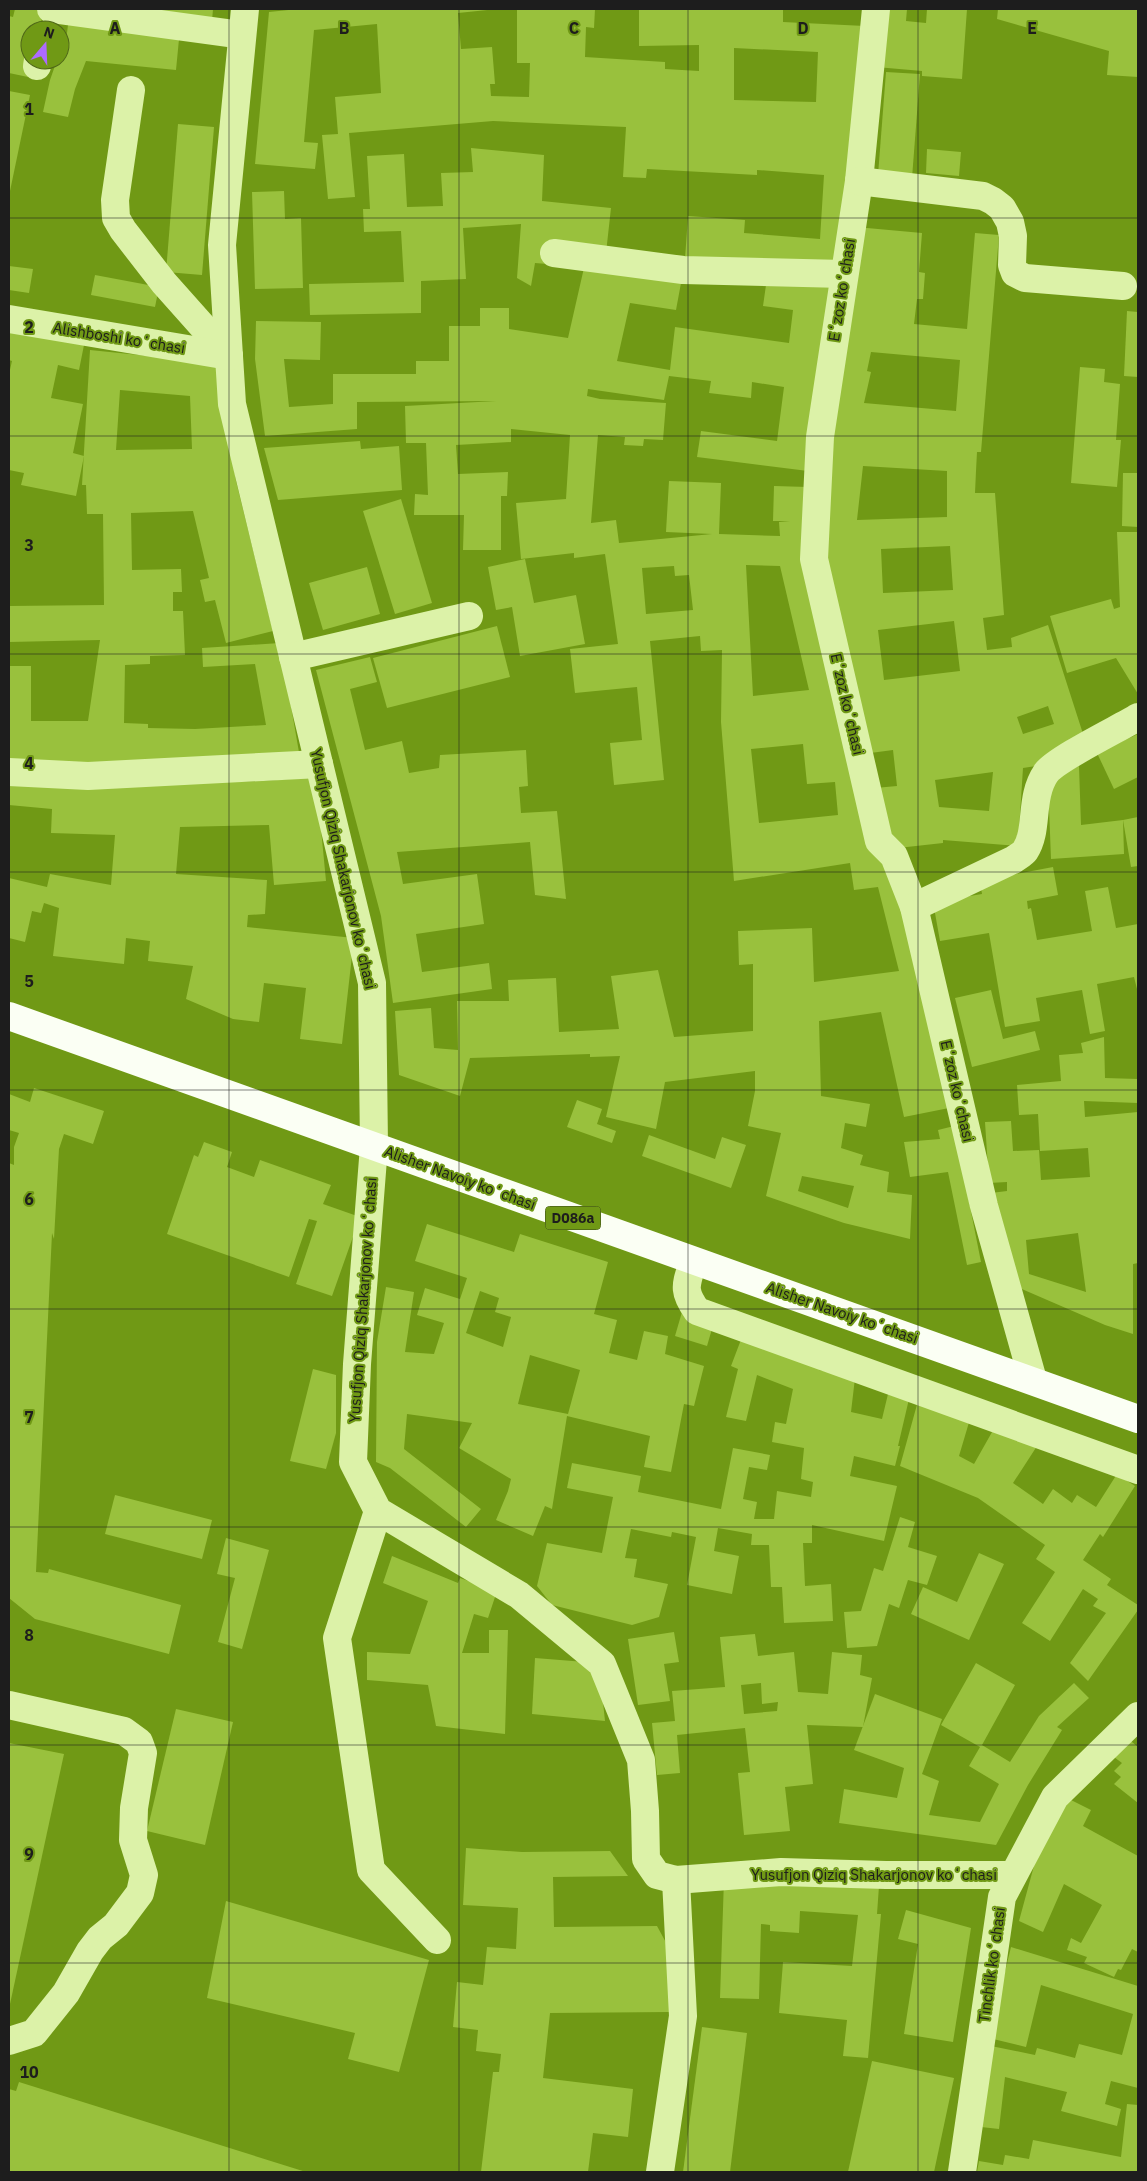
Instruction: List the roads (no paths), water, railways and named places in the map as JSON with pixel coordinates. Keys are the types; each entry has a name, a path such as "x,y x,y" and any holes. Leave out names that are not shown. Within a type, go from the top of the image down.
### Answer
{"main road":[{"name":"Alisher Navoiy koʻchasi","path":"9,1016 693,1262 1033,1380 1138,1419"}],"street":[{"path":"50,9 243,22"},
{"name":"Eʻzoz koʻchasi","path":"876,9 859,181 820,438 814,559 879,841 894,856 914,907 984,1206 1033,1380"},
{"name":"Yusufjon Qiziq Shakarjonov koʻchasi","path":"243,22 222,245 232,404 372,982 374,1146 357,1364 353,1462 378,1511 519,1596 602,1664 640,1760 646,1859 657,1875 676,1880 781,1872 1013,1875"},
{"path":"131,90 115,200 116,218 164,283 229,356"},
{"path":"859,181 983,196 1002,208 1010,222 1013,236 1012,265 1015,273 1025,278 1123,286"},
{"path":"554,253 684,270 844,274"},
{"name":"Alishboshi koʻchasi","path":"9,319 229,356"},
{"path":"293,656 469,616"},
{"path":"914,907 1013,860 1025,851 1030,838 1037,788 1048,771 1066,758 1138,718"},
{"path":"9,772 88,776 319,764"},
{"path":"693,1262 685,1287 688,1299 697,1311 1138,1470"},
{"path":"378,1511 337,1638 371,1870 438,1940"},
{"path":"9,1705 124,1731 139,1742 143,1753 134,1808 133,1840 144,1875 140,1893 116,1925 100,1938 90,1951 66,1993 46,2020 34,2033 9,2041"},
{"name":"Tinchlik koʻchasi","path":"962,2172 1002,1897 1055,1797 1138,1716"},
{"path":"660,2172 683,2016 676,1880"}]}
